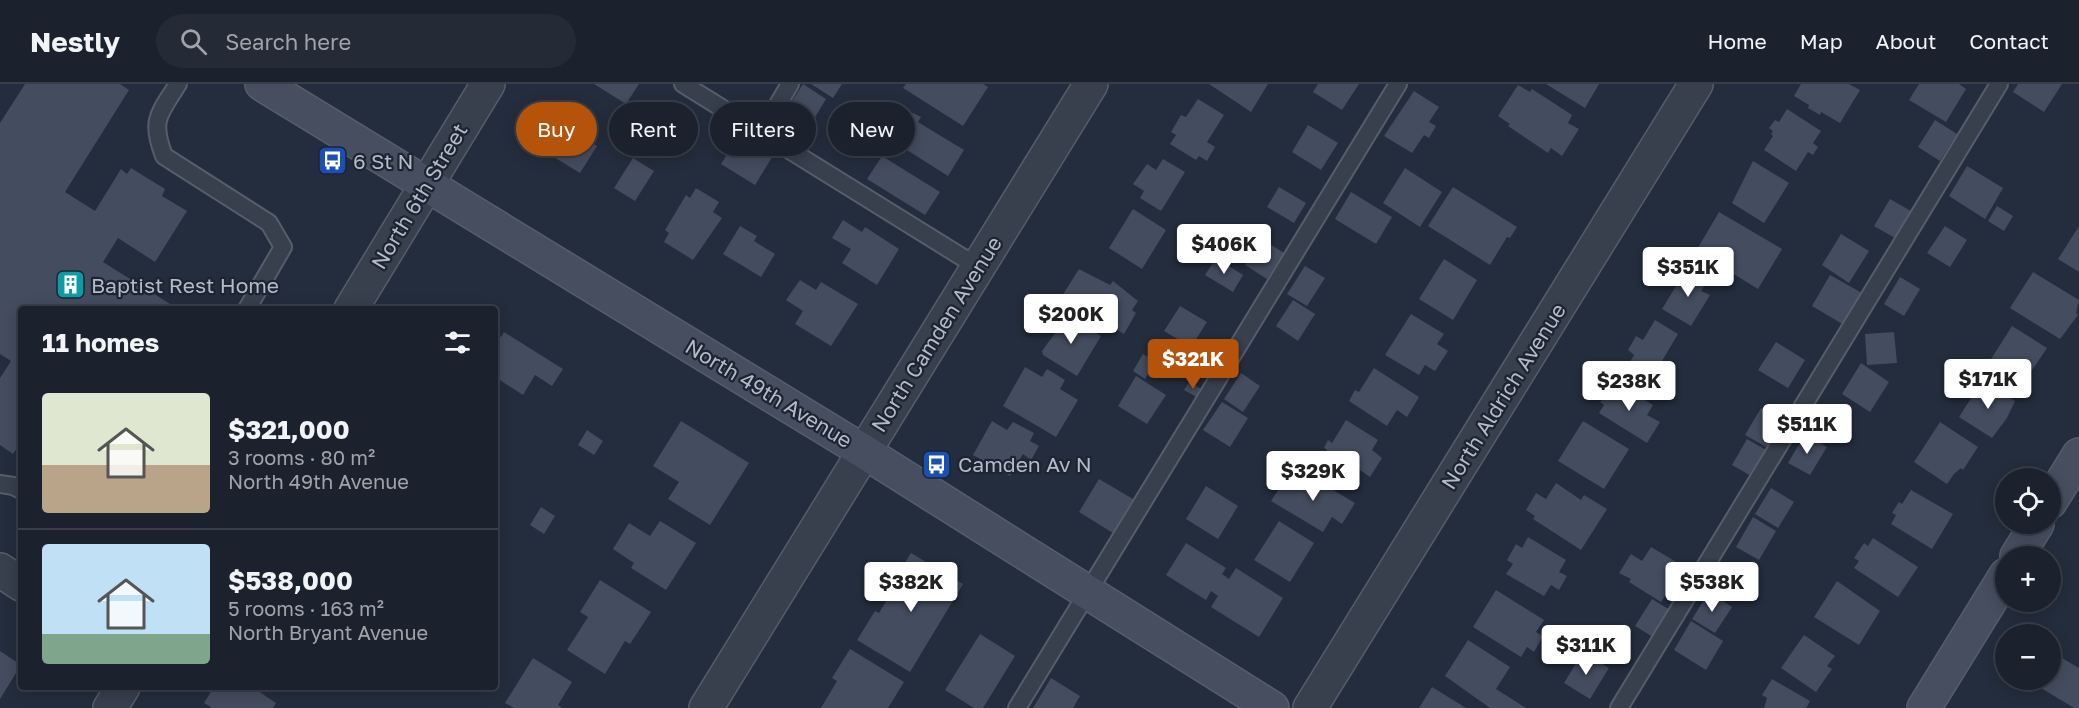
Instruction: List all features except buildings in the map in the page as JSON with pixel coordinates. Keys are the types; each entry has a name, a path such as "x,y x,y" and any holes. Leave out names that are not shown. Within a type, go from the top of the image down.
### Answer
{"street":[{"name":"North 49th Avenue","path":"262,84 1089,590 1272,708"},
{"name":"North 6th Street","path":"353,306 488,84"},
{"name":"North Camden Avenue","path":"706,708 1091,84"},
{"name":"North Aldrich Avenue","path":"1310,708 1696,84"},
{"path":"2061,484 2079,455"},
{"path":"0,570 18,582"},
{"path":"1924,708 1995,593"},
{"path":"110,708 121,690"}],"lane":[{"path":"178,84 157,117 159,144 164,156 269,223 283,247 249,306"},
{"path":"683,84 712,102"},
{"path":"779,102 790,84"},
{"path":"1017,708 1398,84"},
{"path":"1619,708 1999,84"},
{"path":"800,156 978,267"},
{"path":"0,484 18,488"}],"place":[{"name":"6 St N","path":"332,161"},
{"name":"Baptist Rest Home","path":"70,285"},
{"name":"Camden Av N","path":"937,464"}]}
